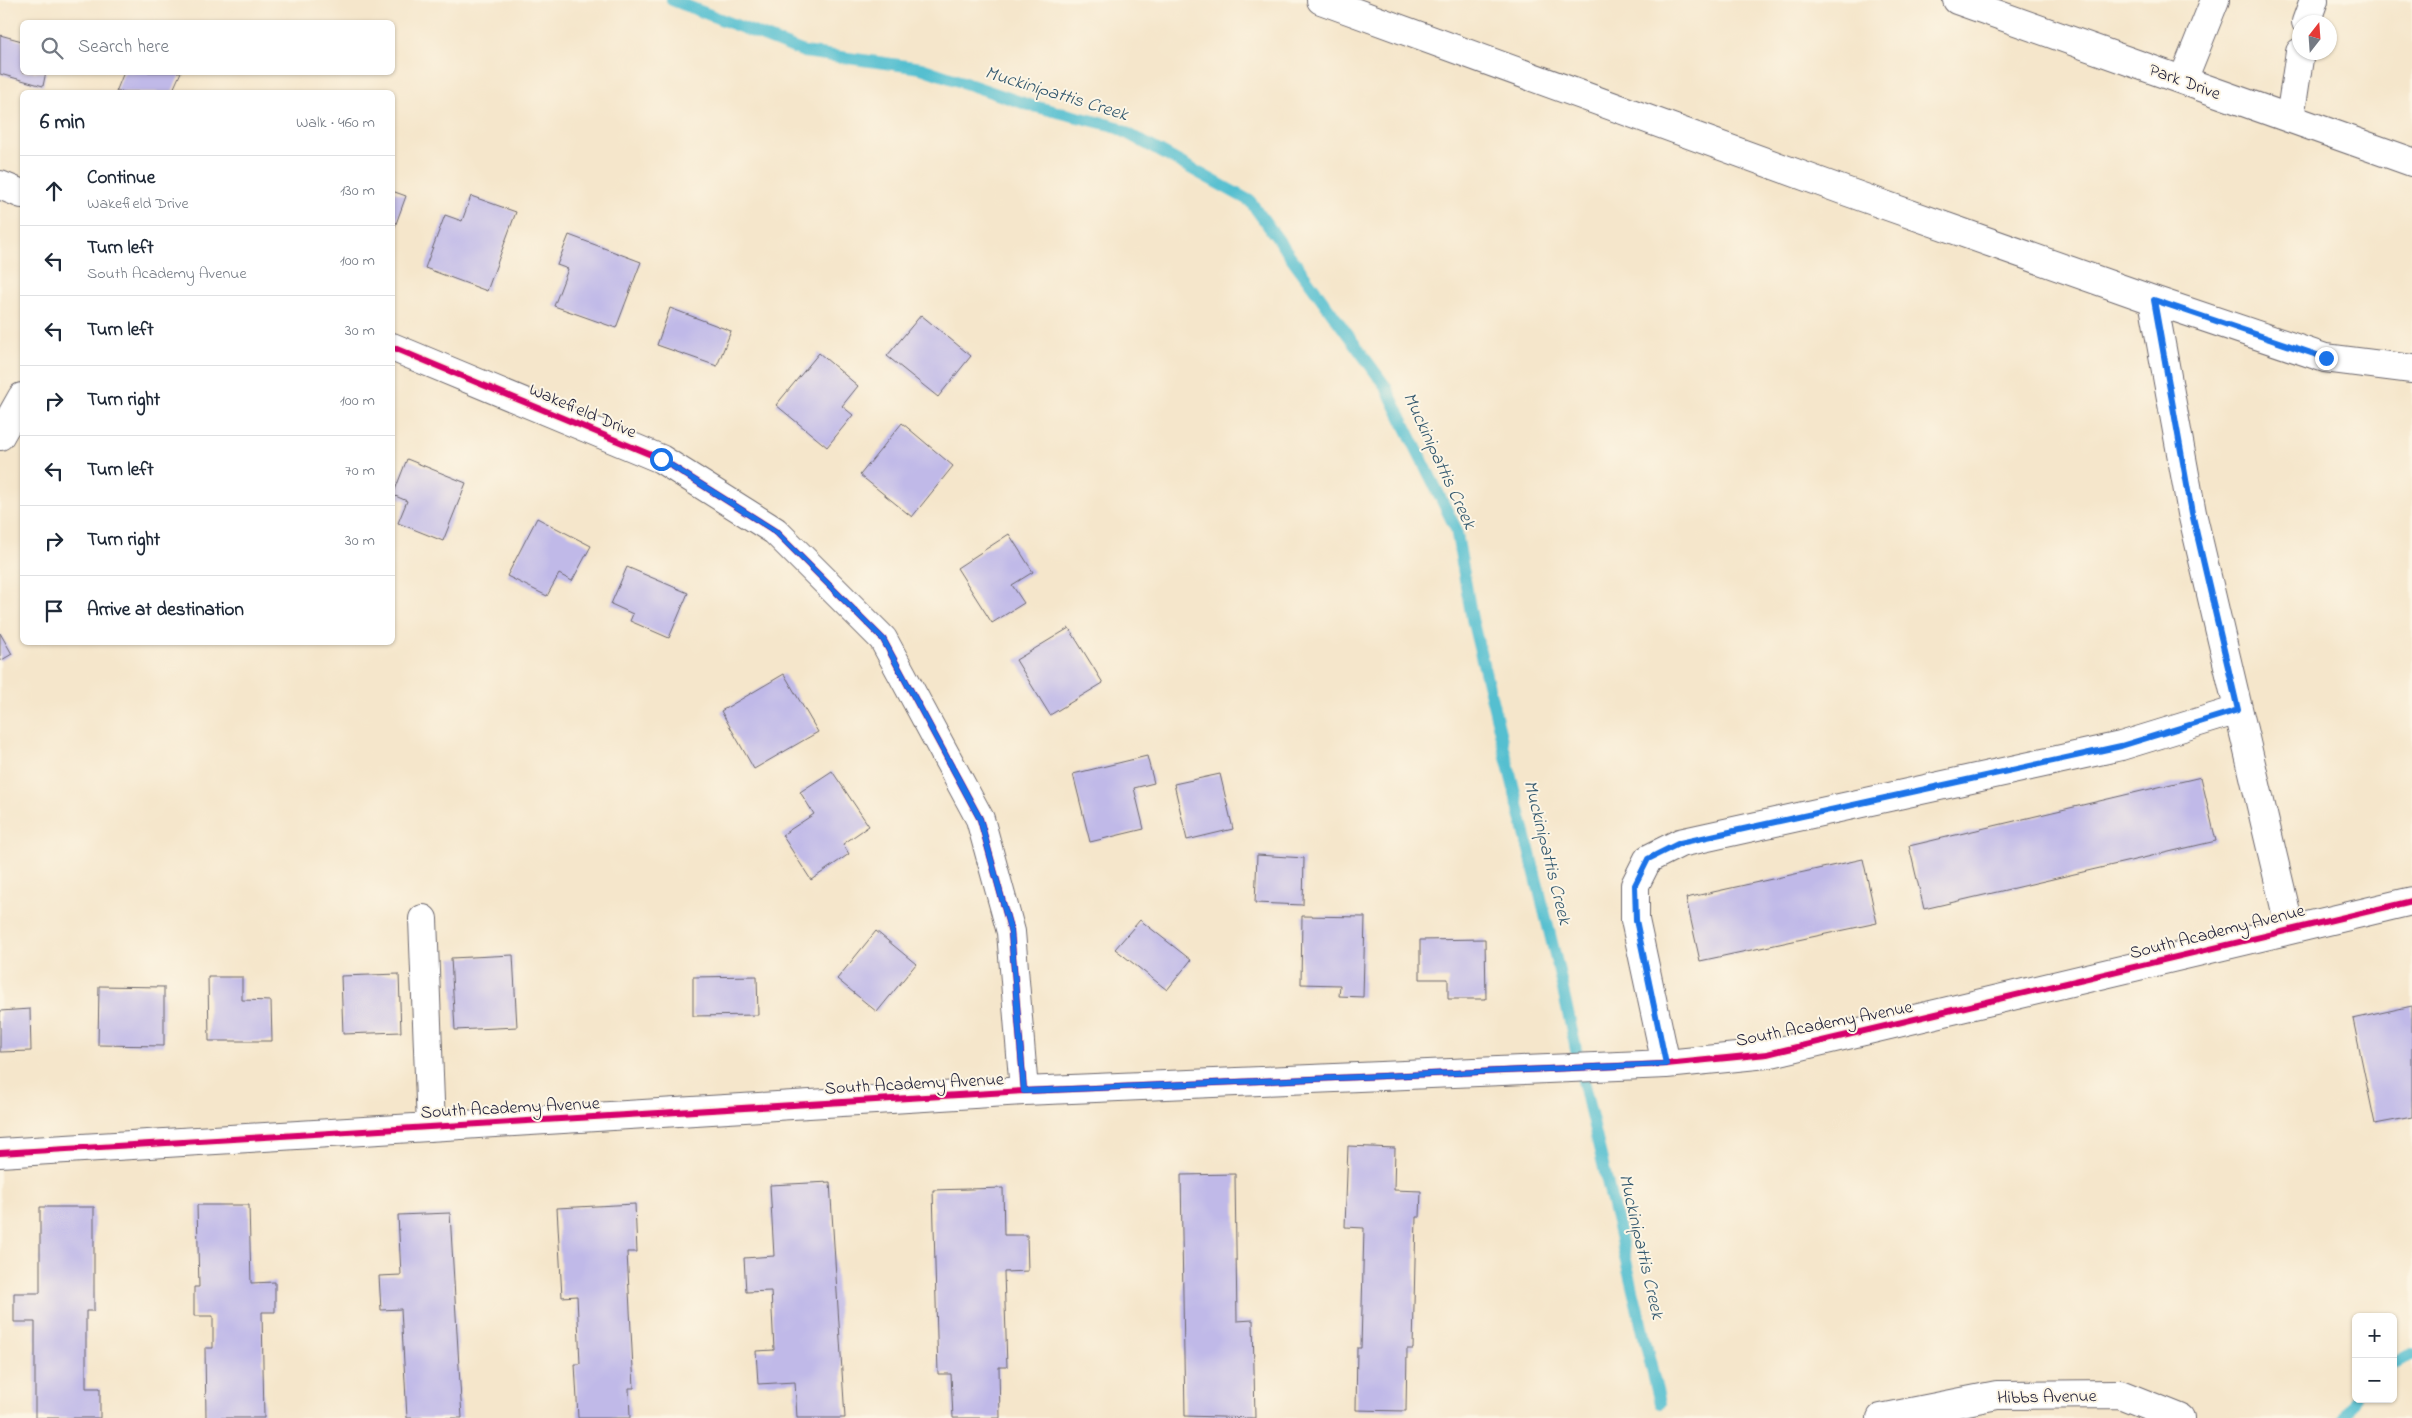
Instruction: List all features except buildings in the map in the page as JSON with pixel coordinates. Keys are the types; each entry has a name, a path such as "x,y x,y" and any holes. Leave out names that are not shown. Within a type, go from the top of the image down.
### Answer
{"street":[{"path":"1321,0 1388,11 1845,191 2154,300 2326,358 2412,369"},
{"path":"2183,80 2215,0"},
{"path":"2309,15 2314,0"},
{"name":"Park Drive","path":"1972,2 2412,162"},
{"path":"2290,118 2299,60"},
{"path":"0,185 20,193"},
{"path":"2154,300 2192,513 2290,929"},
{"name":"Wakefield Drive","path":"395,348 661,459 775,531 883,639 980,819 1011,932 1024,1091"},
{"path":"0,436 20,401"},
{"path":"1666,1064 1636,920 1635,885 1648,859 1680,843 2121,746 2238,710"},
{"name":"South Academy Avenue","path":"0,1153 1024,1091 1666,1064 1767,1054 1914,1021 2412,901"},
{"path":"423,919 431,1127"},
{"name":"Hibbs Avenue","path":"1881,1418 1998,1395 2110,1394 2120,1394 2180,1418"}],"waterway":[{"name":"Muckinipattis Creek","path":"672,0 804,52 921,68 1029,105 1114,126 1250,201 1386,387 1456,529 1472,619 1558,967 1580,1068 1660,1403"},
{"path":"2397,1361 2412,1355"},
{"path":"2345,1418 2353,1403"}],"cycle path":[{"path":"395,348 661,459 775,531 883,639 980,819 1011,932 1024,1091"},
{"path":"0,1153 1024,1091 1666,1064 1767,1054 2412,901"}],"route":[{"path":"661,459 775,531 883,639 980,819 1011,932 1024,1091 1666,1064 1636,920 1635,885 1648,859 1680,843 2121,746 2238,710 2192,513 2154,300 2326,358"}]}
